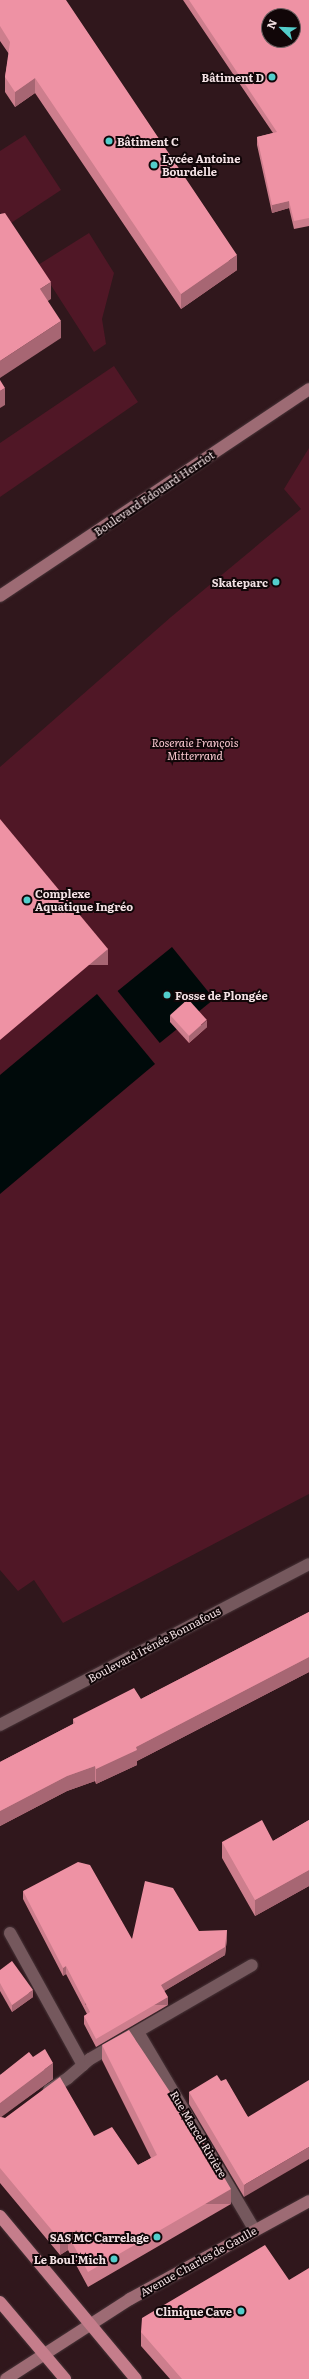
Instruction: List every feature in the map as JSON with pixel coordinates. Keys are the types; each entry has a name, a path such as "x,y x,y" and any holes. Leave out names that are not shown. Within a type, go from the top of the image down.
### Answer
{"main road":[{"name":"Boulevard Edouard Herriot","path":"0,596 309,389"},
{"name":"Avenue Charles de Gaulle","path":"6,2379 45,2355 89,2323 254,2229 309,2201"},
{"path":"0,2216 136,2379"},
{"path":"0,2302 65,2379"}],"street":[{"name":"Boulevard Irénée Bonnafous","path":"0,1725 309,1564"},
{"path":"10,1933 83,2065"},
{"path":"36,2098 68,2078 83,2065 140,2036 252,1965"},
{"name":"Rue Marcel Rivière","path":"140,2036 254,2229"}],"green space":[{"path":"25,135 61,190 8,225 0,212 0,151"},
{"path":"89,233 114,273 102,319 106,344 94,352 38,265"},
{"path":"114,366 138,402 0,497 0,443"},
{"name":"Roseraie François Mitterrand","path":"309,448 309,1494 63,1623 34,1580 18,1591 0,1570 0,767 171,617 301,509 284,489"}],"shaded area":[{"name":"Fosse de Plongée","path":"172,947 214,999 160,1043 118,991"},
{"path":"97,994 155,1064 0,1194 0,1075"}],"building":[{"name":"Bâtiment C","path":"0,0 66,0 237,255 181,294 35,78 15,92 5,77 10,42 0,26"},
{"name":"Bâtiment D","path":"189,0 309,0 309,218 294,221 289,201 272,205 257,137 277,132"},
{"path":"5,213 51,282 40,289 61,321 0,361 0,214"},
{"path":"0,380 5,388 0,391"},
{"name":"Complexe Aquatique Ingréo","path":"0,819 108,949 0,1040"},
{"path":"188,999 207,1020 189,1036 170,1015"},
{"path":"309,1612 309,1657 136,1747 137,1750 96,1769 95,1766 67,1776 0,1811 0,1762 75,1723 73,1719 134,1688 141,1699"},
{"path":"262,1820 273,1841 309,1820 309,1870 255,1900 222,1842"},
{"path":"78,1862 90,1865 132,1939 145,1881 173,1888 199,1931 227,1930 225,1947 161,1985 168,1997 96,2039 84,2016 90,2012 66,1966 63,1968 23,1891"},
{"path":"12,1961 33,1990 12,2005 0,1983 0,1970"},
{"path":"129,2030 172,2095 176,2096 231,2189 88,2272 68,2235 60,2240 0,2168 0,2117 5,2118 60,2077 94,2136 112,2127 138,2165 157,2155 102,2045"},
{"path":"45,2049 53,2063 0,2103 0,2075 29,2052 33,2057"},
{"path":"217,2075 221,2081 226,2079 248,2117 309,2080 309,2147 244,2185 189,2092"},
{"name":"Clinique Cave","path":"265,2245 289,2280 309,2268 309,2379 182,2379 141,2332 142,2318"}],"place":[{"name":"Bâtiment D","path":"272,77"},
{"name":"Bâtiment C","path":"109,141"},
{"name":"Lycée Antoine Bourdelle","path":"154,165"},
{"name":"Skateparc","path":"276,582"},
{"name":"Complexe Aquatique Ingréo","path":"27,900"},
{"name":"Fosse de Plongée","path":"167,995"},
{"name":"SAS MC Carrelage","path":"157,2237"},
{"name":"Le Boul'Mich","path":"114,2259"},
{"name":"Clinique Cave","path":"241,2311"}]}
